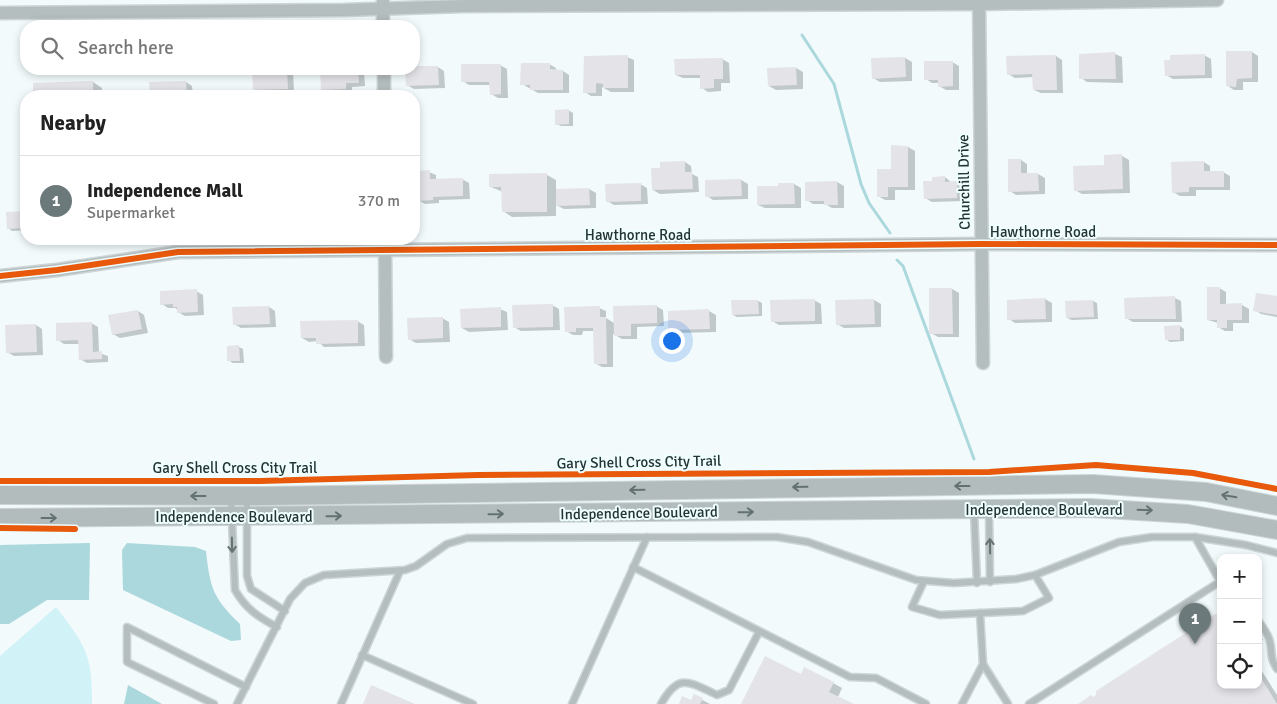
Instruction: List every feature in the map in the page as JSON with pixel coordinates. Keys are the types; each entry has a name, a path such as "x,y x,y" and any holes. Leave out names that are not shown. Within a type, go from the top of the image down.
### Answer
{"main road":[{"name":"Independence Boulevard","path":"0,495 239,496 1093,484 1206,492 1277,506"},
{"path":"982,509 979,502 988,497 1000,498 1093,484"},
{"name":"Independence Boulevard","path":"0,518 1090,508 1156,510 1226,520 1277,530"}],"street":[{"path":"0,12 383,4 463,6 1217,0"},
{"name":"Churchill Drive","path":"979,2 983,363"},
{"path":"383,4 383,20"},
{"path":"384,75 384,90"},
{"name":"Hawthorne Road","path":"420,244 1277,245"},
{"name":"Hawthorne Road","path":"0,276 57,270 178,252 359,245"},
{"path":"385,245 386,357"}],"lane":[{"path":"239,496 240,517 251,589 284,611"},
{"path":"239,496 240,517 235,590 243,604 253,613 277,627"},
{"path":"982,509 990,582"},
{"path":"977,583 982,509"},
{"path":"582,704 572,702 647,537"},
{"path":"238,704 290,599 305,583 324,575 400,571 416,566 447,544 461,539 786,538 808,542 890,572 924,581 977,583 1034,575 1120,542 1152,537 1195,537 1277,553"},
{"path":"1195,537 1217,574"},
{"path":"633,567 850,677 876,678 926,704"},
{"path":"341,704 400,571"},
{"path":"924,581 912,607 940,615 1023,611 1049,598 1034,575"},
{"path":"1029,704 1217,584"},
{"path":"980,613 983,664 1008,704"},
{"path":"1262,626 1269,637 1271,644 1269,653 1277,669"},
{"path":"214,704 127,662 127,627 246,687"},
{"path":"661,704 670,688 678,683 687,681 717,695 729,690 759,632"},
{"path":"362,655 473,704"},
{"path":"962,704 983,664"}],"shaded area":[{"path":"90,543 89,600 47,600 9,624 0,624 0,545"},
{"path":"127,543 195,547 206,551 214,592 224,607 240,624 241,640 231,641 123,590 122,550"},
{"path":"56,607 81,642 85,651 91,673 92,704 0,704 0,656"},
{"path":"128,685 162,704 124,704"}],"building":[{"path":"1226,51 1252,51 1252,78 1237,79 1236,87 1226,86"},
{"path":"1115,52 1116,79 1079,79 1079,54"},
{"path":"1205,54 1205,75 1165,76 1164,60 1170,60 1170,55"},
{"path":"628,55 628,88 603,88 603,84 596,83 596,93 583,93 584,56"},
{"path":"1056,55 1057,90 1033,90 1032,74 1007,75 1006,56"},
{"path":"905,57 906,77 872,79 871,58"},
{"path":"723,58 723,79 714,79 714,88 700,89 700,75 675,75 674,59"},
{"path":"924,61 953,61 953,86 938,87 938,80 924,80"},
{"path":"521,63 550,63 550,69 563,70 563,90 530,90 530,85 520,85"},
{"path":"461,64 501,64 501,94 490,95 489,82 461,82"},
{"path":"420,66 438,66 439,85 406,86 405,75 420,75"},
{"path":"796,67 797,85 768,86 767,68"},
{"path":"252,75 287,75 288,89 253,90"},
{"path":"320,75 358,75 359,83 346,83 346,89 321,90"},
{"path":"93,81 93,90 33,90 33,83"},
{"path":"186,81 187,90 150,90 149,82"},
{"path":"569,109 569,124 555,125 555,110"},
{"path":"891,145 908,146 908,187 888,187 888,197 877,197 877,169 891,169"},
{"path":"1122,154 1123,189 1074,191 1073,166 1104,165 1104,155"},
{"path":"1008,159 1021,159 1021,173 1038,173 1039,191 1008,192"},
{"path":"685,161 685,172 692,172 693,189 652,190 651,168 660,168 660,162"},
{"path":"1204,161 1204,171 1224,171 1224,187 1189,187 1189,192 1172,193 1171,162"},
{"path":"430,170 430,179 463,178 463,196 433,197 433,200 420,201 420,171"},
{"path":"547,173 547,212 502,212 501,187 489,187 489,174"},
{"path":"945,176 945,182 957,181 957,198 924,199 923,181 932,181 932,177"},
{"path":"741,179 742,196 705,197 705,180"},
{"path":"837,181 838,205 824,205 824,201 805,201 805,182"},
{"path":"641,183 641,201 606,202 605,184"},
{"path":"778,183 794,183 795,204 757,205 757,186 778,186"},
{"path":"589,188 590,205 556,206 556,189"},
{"path":"20,211 20,228 7,229 6,212"},
{"path":"1207,287 1220,287 1220,304 1242,303 1242,320 1227,320 1227,328 1217,328 1217,320 1207,320"},
{"path":"929,288 952,288 953,334 929,334"},
{"path":"197,289 198,312 177,313 177,307 173,307 173,304 160,305 160,291"},
{"path":"1256,293 1277,296 1277,315 1253,311"},
{"path":"1175,296 1176,319 1125,319 1124,298"},
{"path":"1045,298 1046,319 1007,320 1007,300"},
{"path":"815,299 815,321 771,322 770,300"},
{"path":"874,299 875,324 836,325 835,300"},
{"path":"731,300 758,300 759,314 732,315"},
{"path":"1093,300 1094,317 1066,318 1065,301"},
{"path":"553,304 553,327 513,328 512,305"},
{"path":"657,305 657,323 631,324 631,336 614,336 613,306"},
{"path":"269,306 270,324 233,325 232,307"},
{"path":"600,306 600,317 606,317 607,364 594,364 593,328 576,328 576,332 565,332 564,307"},
{"path":"501,307 501,327 461,328 460,309"},
{"path":"709,309 710,329 668,330 668,311"},
{"path":"138,310 142,329 112,335 108,315"},
{"path":"443,317 443,338 408,340 407,318"},
{"path":"358,320 358,343 316,344 316,338 301,338 300,321"},
{"path":"92,322 93,352 102,351 102,359 79,360 78,340 56,341 56,323"},
{"path":"36,324 37,352 6,353 5,325"},
{"path":"1180,325 1180,340 1165,340 1164,326"},
{"path":"239,345 240,361 227,361 227,346"},
{"path":"1215,614 1217,614 1217,689 1262,689 1262,680 1277,704 1078,704 1091,695 1093,697 1096,695 1096,691"},
{"path":"765,656 801,674 804,667 834,682 829,692 854,704 741,704"},
{"path":"371,685 415,704 363,704"},
{"path":"694,694 703,698 700,704 679,704 682,696 691,700"}],"waterway":[{"path":"802,35 834,84 861,184 869,203 890,233"},
{"path":"897,260 903,266 974,459"}],"cycle path":[{"path":"0,276 57,270 178,252 981,244 1277,245"},
{"name":"Gary Shell Cross City Trail","path":"0,481 260,481 478,475 989,472 1096,465 1193,473 1277,489"},
{"path":"0,528 75,529"}],"place":[{"name":"Independence Mall","path":"1195,644"}]}
